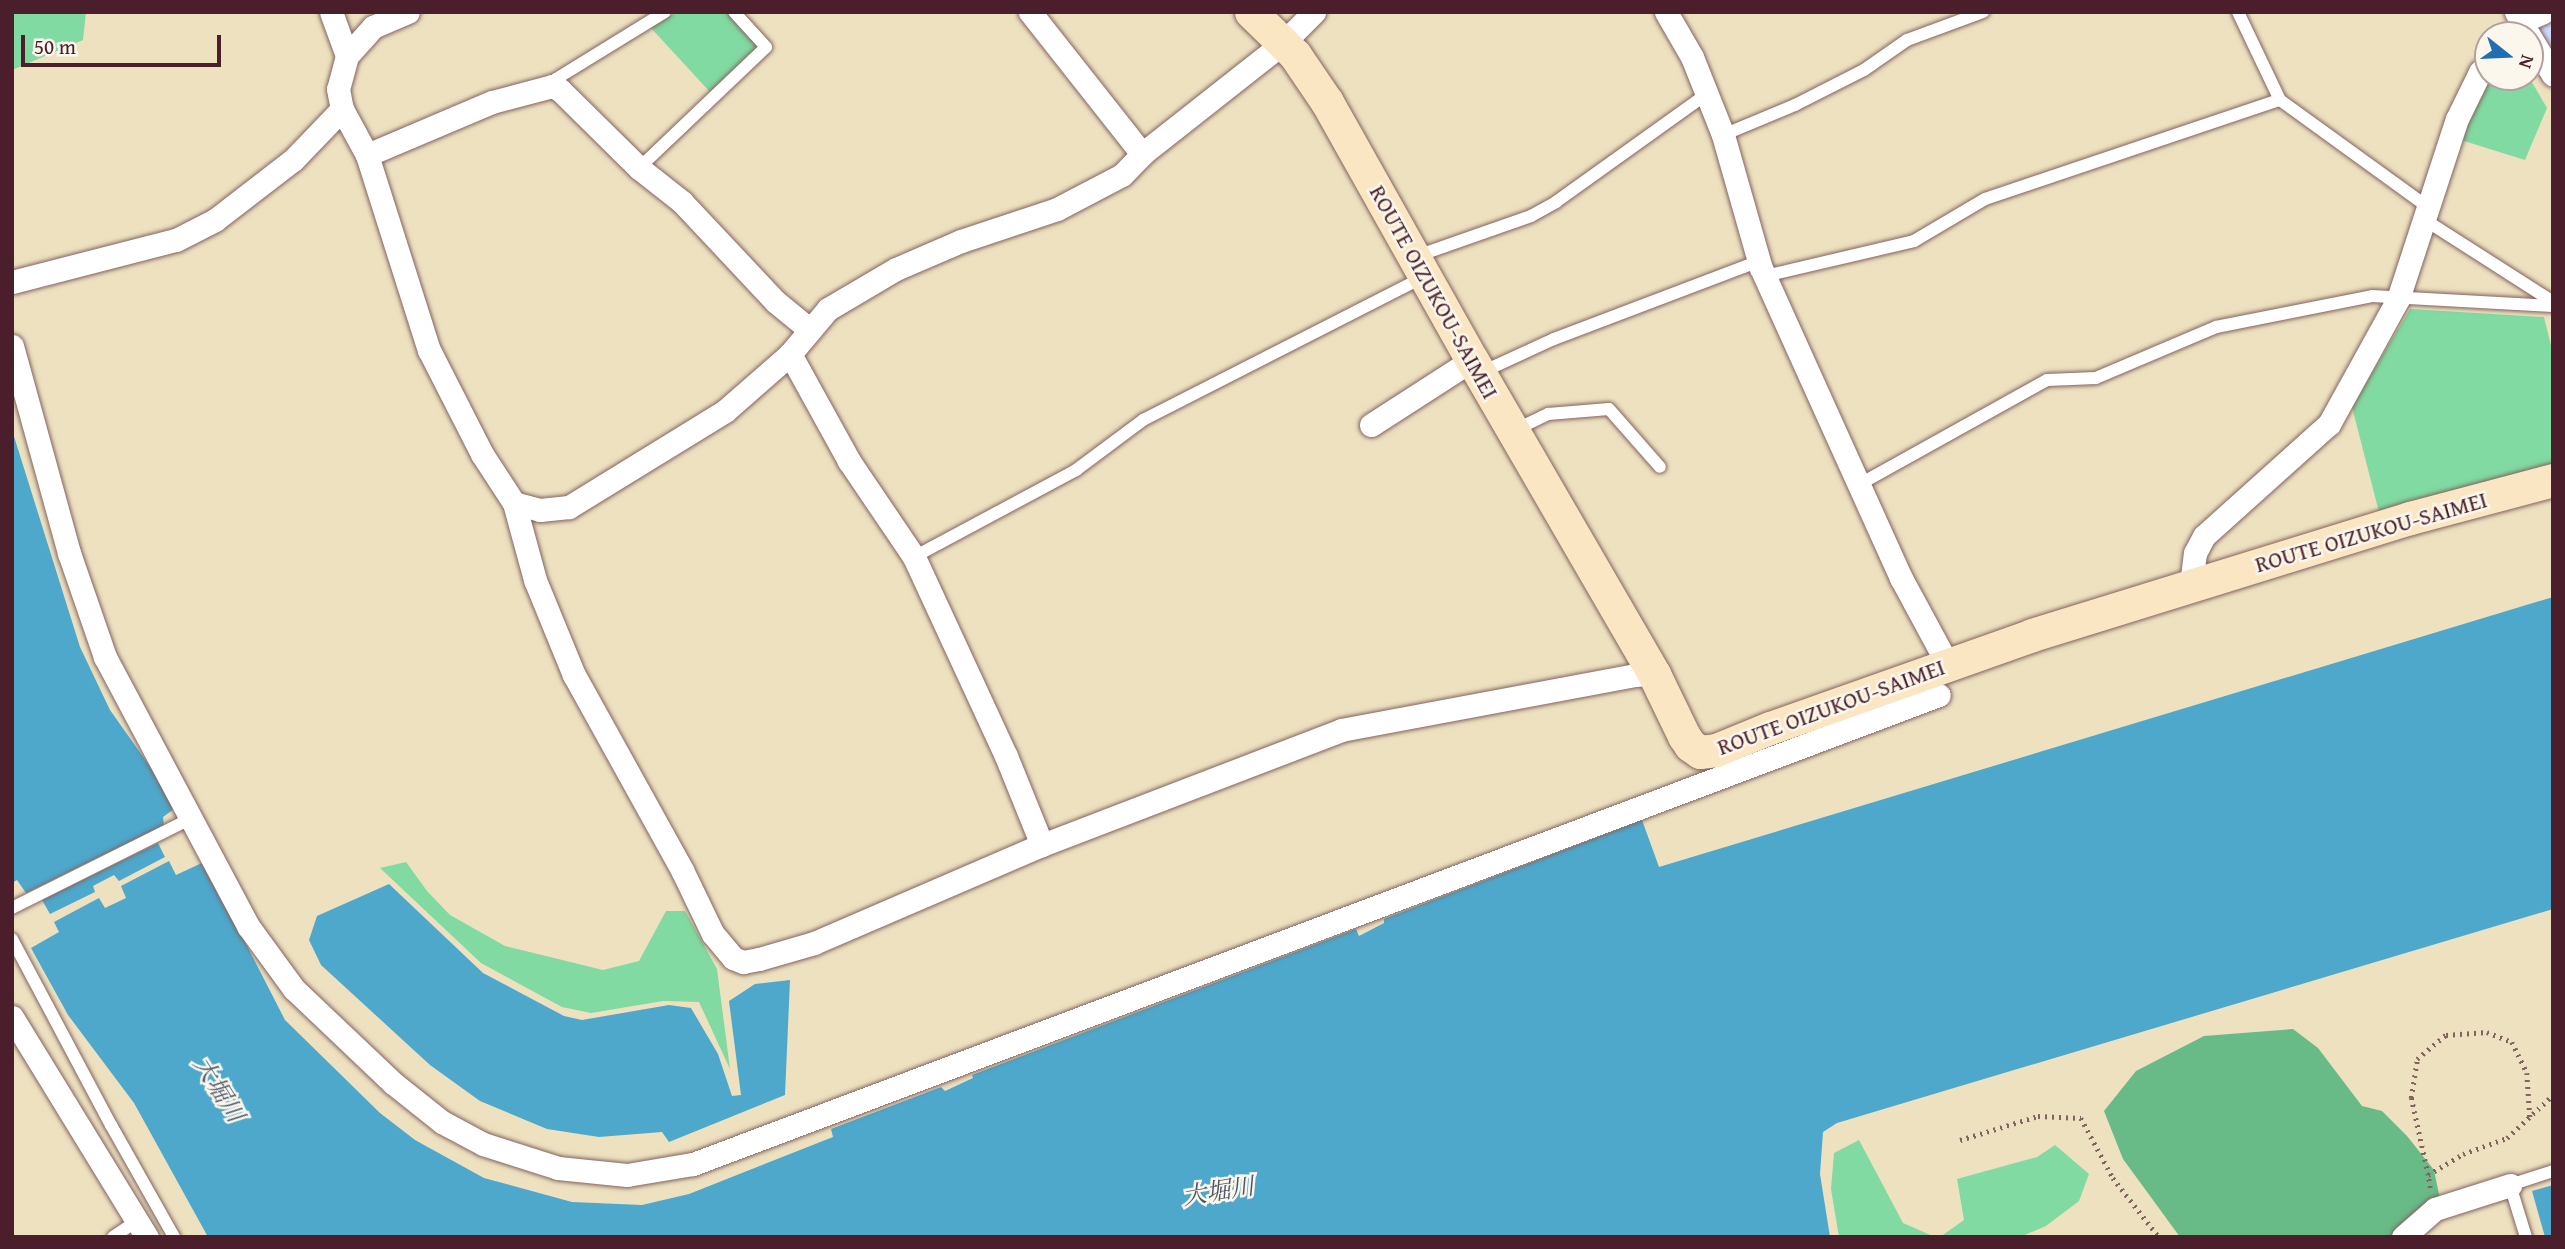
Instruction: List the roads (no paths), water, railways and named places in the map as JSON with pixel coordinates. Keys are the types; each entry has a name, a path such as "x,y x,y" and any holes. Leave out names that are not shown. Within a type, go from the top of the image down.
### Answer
{"main road":[{"name":"ROUTE OIZUKOU-SAIMEI","path":"1251,12 1283,43 1327,102 1475,367 1654,674 1690,745 1708,752 1943,679 2191,585 2410,518 2553,480"}],"street":[{"path":"331,12 347,56"},
{"path":"408,12 373,27 347,56 338,89 342,109 368,155 429,350 482,454 514,503 535,580 574,675 682,870 713,934 733,958 743,962 814,943 1042,845 1341,730 1634,675 1654,674"},
{"path":"1030,12 1142,154"},
{"path":"514,503 540,510 569,507 725,411 790,354 808,329 828,309 896,269 1082,197 1122,175 1142,154 1283,43 1314,12"},
{"path":"12,346 69,553 105,657 248,926 294,989 403,1090 442,1122 483,1144 523,1159 580,1171 638,1175 693,1164 851,1107 1943,679 1860,484 1762,269 1723,135 1692,57 1666,12"},
{"path":"2191,585 2195,553 2204,536 2329,424 2398,299 2457,119 2474,84"},
{"path":"368,155 492,102 552,86 560,90 639,168 681,202 776,302 808,329"},
{"path":"12,282 176,240 215,220 293,160 342,109"},
{"path":"790,354 849,461 914,557 1006,756 1042,845"},
{"path":"1371,425 1475,367"},
{"path":"12,1017 142,1228"},
{"path":"2403,1237 2435,1209 2510,1185"}],"lane":[{"path":"552,86 556,79 666,12"},
{"path":"639,168 766,47 734,12"},
{"path":"1723,135 1796,105 1864,70 1908,40 1962,16 1983,12"},
{"path":"2238,12 2280,100 2427,214 2553,304"},
{"path":"914,557 1076,470 1143,420 1420,267 1556,202 1707,94"},
{"path":"1475,367 1762,269 1914,241 1985,199 2280,100"},
{"path":"1860,484 2047,380 2096,378 2216,327 2372,296 2553,304"},
{"path":"1513,431 1548,414 1609,409 1660,467"},
{"path":"12,908 192,818"},
{"path":"12,939 104,1113 174,1237"},
{"path":"2526,1237 2510,1185 2553,1171"},
{"path":"113,1237 142,1228"}],"water":[{"path":"12,430 80,647 110,710 178,806 163,817 164,825 26,893 17,880 12,883"},
{"name":"大堀川","path":"2553,597 2553,909 1837,1123 1823,1132 1820,1174 1830,1237 208,1237 134,1103 68,1015 31,948 59,932 54,922 99,898 105,908 126,898 121,886 169,861 176,875 204,862 285,1020 380,1113 415,1140 484,1178 572,1202 642,1205 689,1194 833,1137 831,1129 941,1087 945,1091 973,1078 972,1075 1356,929 1359,936 1384,923 1384,919 1642,820 1659,867"},
{"path":"158,843 165,857 119,881 114,875 93,886 95,892 50,914 42,900"},
{"path":"389,884 483,973 564,1016 582,1020 669,1005 691,1008 718,1054 732,1096 741,1095 729,1001 755,984 790,980 785,1095 669,1142 662,1132 599,1137 547,1129 480,1101 430,1065 321,965 309,940 317,916"},
{"path":"2553,1185 2553,1237 2545,1237 2532,1191"}]}
